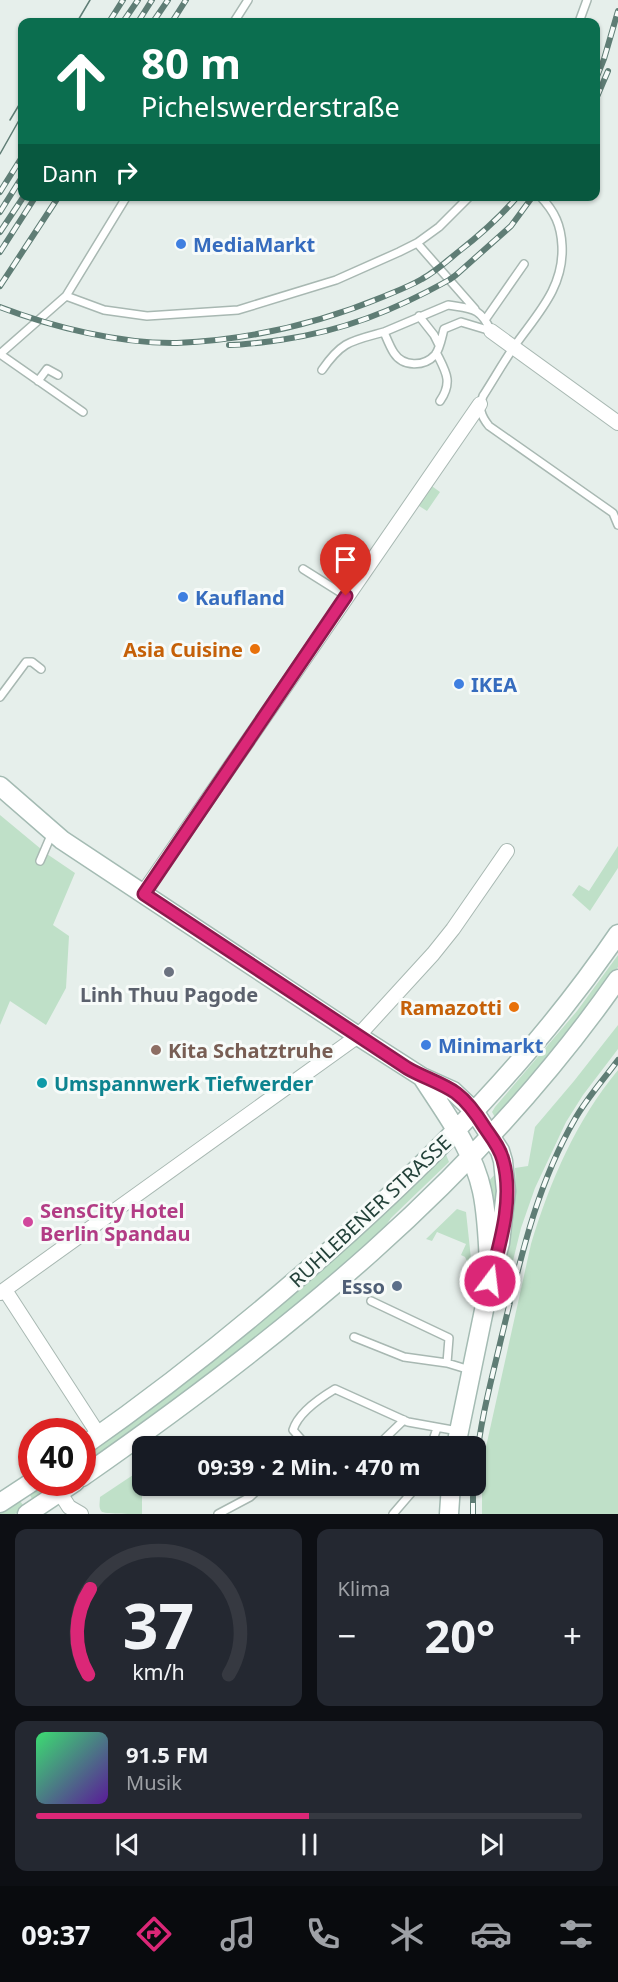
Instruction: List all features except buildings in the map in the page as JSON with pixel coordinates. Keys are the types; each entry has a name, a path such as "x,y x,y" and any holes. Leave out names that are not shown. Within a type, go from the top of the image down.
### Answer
{"main road":[{"path":"0,786 62,840 358,1036 422,1077 453,1091 474,1111 503,1161 506,1191 500,1243 457,1436"},
{"name":"RUHLEBENER STRASSE","path":"96,1437 185,1371 301,1276 374,1211 474,1111 551,1022 618,934"},
{"name":"RUHLEBENER STRASSE","path":"96,1467 153,1428 280,1329 392,1234 491,1137 558,1059 618,979"},
{"path":"422,1077 457,1130 482,1191 490,1281"},
{"path":"0,1503 18,1491"},
{"path":"27,1514 55,1496"},
{"path":"449,1514 451,1496"}],"street":[{"path":"488,325 514,347 618,423"},
{"path":"144,894 346,596 480,404"},
{"path":"99,1435 2,1291 358,1036 433,954 507,851"},
{"path":"62,1496 69,1507 81,1514"}],"lane":[{"path":"237,18 248,0"},
{"path":"580,18 587,0"},
{"path":"83,412 0,354 66,296 124,201"},
{"path":"544,201 557,217 561,230 561,271 550,296 514,347 480,404 480,411 489,426 613,513 618,525"},
{"path":"66,296 104,310 147,316 238,310 336,280 417,243 439,227 464,203"},
{"path":"417,243 488,325"},
{"path":"488,325 524,264"},
{"path":"322,370 334,352 357,339 384,332 448,305 475,309"},
{"path":"419,316 439,345"},
{"path":"384,332 395,355 404,362 415,364 426,362 436,354 444,328 461,322 488,325"},
{"path":"436,354 448,380 447,392 440,401"},
{"path":"38,381 47,369 58,375"},
{"path":"303,569 346,596"},
{"path":"0,697 26,662 32,662 41,669"},
{"path":"40,861 53,832"},
{"path":"371,1301 449,1338 447,1363"},
{"path":"354,1337 404,1358 447,1363 471,1370"},
{"path":"298,1436 293,1430 296,1422 335,1389 404,1420 437,1428 453,1436"},
{"path":"387,1436 404,1420"},
{"path":"434,1436 437,1428"},
{"path":"218,1514 251,1496"},
{"path":"393,1514 409,1496"}],"green space":[{"path":"429,484 440,492 427,511 416,504"},
{"path":"0,815 47,854 75,873 53,925 69,936 66,988 46,1025 10,1001 0,1025"},
{"path":"618,846 618,868 590,911 572,895 579,885 589,891"},
{"path":"618,955 618,967 584,1015 496,1119 492,1112 495,1107 577,1011"},
{"path":"618,1025 618,1049 583,1095 566,1122 535,1188 521,1228 509,1277 500,1276 514,1209 515,1168 528,1166 535,1127"},
{"path":"618,1070 618,1514 482,1514 482,1496 486,1496 486,1447 531,1244 566,1152 603,1090"},
{"path":"445,1152 449,1162 391,1218 381,1233 266,1332 96,1459 96,1443"},
{"path":"497,1172 498,1224 486,1184"},
{"path":"457,1209 466,1212 472,1268 461,1255 466,1244 437,1232 432,1241 426,1239"},
{"path":"132,1476 132,1496 142,1496 142,1514 102,1512 100,1497"},
{"path":"30,1496 43,1496 34,1502"},
{"path":"18,1498 25,1508 15,1514 0,1514 0,1511"}],"tram line":[{"path":"79,18 90,0"},
{"path":"10,120 18,107"},
{"path":"0,154 18,122"}],"railway":[{"path":"112,18 123,0"},
{"path":"126,18 138,0"},
{"path":"141,18 152,0"},
{"path":"156,18 168,0"},
{"path":"175,18 186,0"},
{"path":"600,69 618,11"},
{"path":"600,90 608,71"},
{"path":"0,192 18,163"},
{"path":"0,212 18,183"},
{"path":"0,232 21,201"},
{"path":"0,252 33,201"},
{"path":"0,286 56,201"},
{"path":"0,307 87,333 133,341 177,343 257,334 309,322 360,306 422,279 482,232 513,201"},
{"path":"229,345 280,340 325,331 367,318 408,301 456,275 511,226 529,201"},
{"path":"480,1436 490,1383 523,1252 540,1197 561,1144 575,1119 618,1060"},
{"path":"473,1496 473,1514"}],"place":[{"name":"MediaMarkt","path":"181,244"},
{"name":"Kaufland","path":"183,597"},
{"name":"Asia Cuisine","path":"255,649"},
{"name":"IKEA","path":"459,684"},
{"name":"Linh Thuu Pagode","path":"169,972"},
{"name":"Ramazotti","path":"514,1007"},
{"name":"Minimarkt","path":"426,1045"},
{"name":"Kita Schatztruhe","path":"156,1050"},
{"name":"Umspannwerk Tiefwerder","path":"42,1083"},
{"name":"SensCity Hotel Berlin Spandau","path":"28,1222"},
{"name":"Esso","path":"397,1286"}],"route":[{"path":"346,596 144,894 407,1068 453,1091 474,1111 500,1151 505,1176 506,1207 490,1281"}]}
